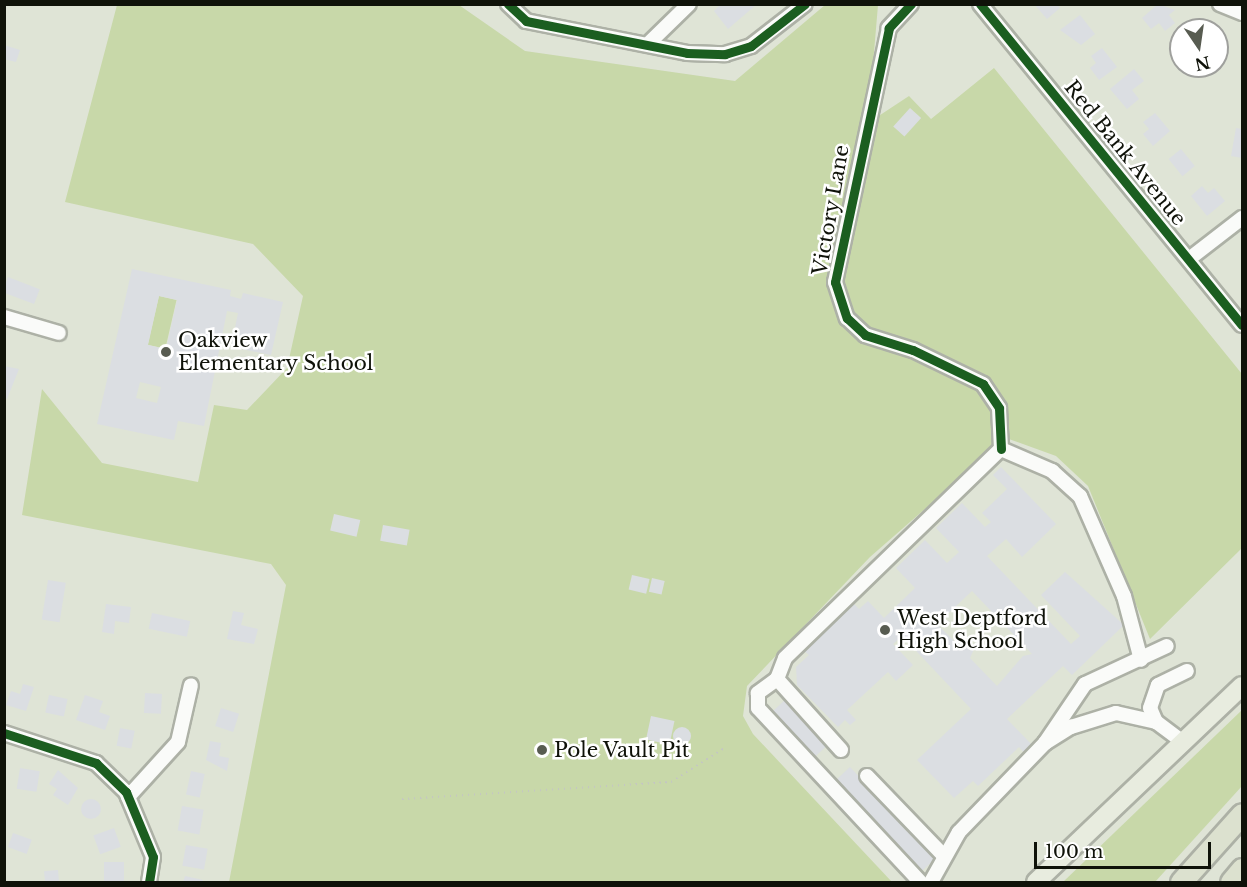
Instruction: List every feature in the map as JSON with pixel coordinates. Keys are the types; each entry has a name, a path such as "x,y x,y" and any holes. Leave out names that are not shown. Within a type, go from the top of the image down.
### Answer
{"highway":[{"path":"1181,882 1242,814"},
{"path":"1231,882 1242,869"}],"main road":[{"path":"1036,882 1242,686"}],"street":[{"path":"508,4 526,21 648,44 725,54 752,46 805,4"},
{"path":"648,44 688,4"},
{"name":"Victory Lane","path":"911,4 889,28 835,282 847,318 865,335 913,350 983,384 999,408 1001,449"},
{"name":"Red Bank Avenue","path":"980,4 1242,325"},
{"path":"1220,4 1242,13"},
{"path":"1190,259 1242,218"},
{"path":"4,317 59,333"},
{"path":"921,882 758,708 758,693 777,679 785,658 1001,449 1052,471 1080,496 1124,596 1141,660"},
{"path":"932,882 944,855 958,832 1045,743 1085,684 1167,646"},
{"path":"1156,722 1150,708 1158,685 1187,671"},
{"path":"777,679 841,750"},
{"path":"128,797 178,742 191,685"},
{"path":"1045,743 1081,723 1116,713 1156,722 1184,742"},
{"path":"4,733 96,763 128,797 153,857 149,882"},
{"path":"867,776 944,855"}],"path":[{"path":"402,798 671,782 726,747"}],"green space":[{"path":"117,5 459,5 525,51 735,81 825,5 878,5 868,123 909,96 931,119 994,68 1242,374 1242,548 1150,639 1088,486 1056,456 1006,438 870,557 747,686 743,716 753,734 892,882 229,882 286,585 271,564 22,515 42,389 102,463 198,482 214,405 247,410 287,368 303,296 253,244 65,202"},
{"path":"159,296 177,300 165,349 148,345"},
{"path":"1242,710 1242,786 1155,882 1063,882"}],"building":[{"path":"721,4 757,4 728,29 714,11"},
{"path":"1034,4 1057,4 1060,8 1047,19"},
{"path":"1158,4 1175,10 1169,15 1171,18 1169,18 1169,28 1165,31 1159,23 1151,29 1142,18"},
{"path":"1080,15 1095,34 1081,45 1060,30"},
{"path":"4,45 20,50 16,62 4,59"},
{"path":"1102,48 1117,67 1099,80 1090,68 1096,63 1091,56"},
{"path":"1134,69 1144,81 1132,90 1139,99 1127,109 1110,89"},
{"path":"910,108 921,118 904,137 893,127"},
{"path":"1155,113 1170,131 1153,146 1143,134 1149,129 1143,122"},
{"path":"1236,128 1242,129 1242,158 1231,156"},
{"path":"1181,149 1195,166 1182,176 1169,159"},
{"path":"1202,186 1208,193 1214,188 1225,201 1207,216 1191,196"},
{"name":"Oakview Elementary School","path":"132,269 231,290 230,296 241,299 243,293 283,302 271,355 231,347 238,313 227,311 204,426 178,421 174,440 97,424","holes":["159,296 177,300 166,349 148,345","140,382 161,387 157,403 136,398"]},
{"path":"8,277 40,289 34,304 4,293"},
{"path":"4,366 19,369 7,399 4,398"},
{"name":"West Deptford High School","path":"1001,467 1056,524 1022,557 1006,539 987,556 1071,644 1080,636 1041,595 1065,572 1124,625 1072,675 1063,666 1007,719 1034,747 1026,755 1019,747 978,786 973,781 954,798 917,760 971,709 902,636 893,644 913,665 896,681 888,672 847,710 856,720 850,725 845,720 838,727 797,685 796,667 809,655 804,651 854,604 859,609 868,601 884,618 915,588 896,568 925,540 947,563 959,552 936,528 962,503 985,527 991,522 982,513 1007,489 993,475","holes":["972,591 1032,654 1023,656 997,686 970,658 975,647 971,643 963,650 937,624"]},
{"path":"334,514 360,520 356,537 330,531"},
{"path":"383,525 410,530 407,545 380,541"},
{"path":"632,575 650,579 646,594 629,590"},
{"path":"652,578 665,581 662,595 649,592"},
{"path":"48,580 66,583 60,622 42,620"},
{"path":"106,604 131,607 129,623 115,621 114,634 102,632"},
{"path":"233,611 244,613 241,625 258,629 254,644 227,639"},
{"path":"152,613 190,621 187,637 149,629"},
{"path":"23,684 34,687 26,711 6,705 11,691 20,694"},
{"path":"145,693 162,694 161,714 144,713"},
{"path":"49,695 68,699 64,717 45,713"},
{"path":"85,695 103,701 99,712 110,716 105,730 76,720"},
{"path":"786,699 828,744 813,759 771,713"},
{"path":"221,708 239,714 233,732 215,726"},
{"path":"651,716 674,721 669,744 646,739"},
{"path":"678,727 686,727 691,732 689,743 678,745 673,740 673,732"},
{"path":"120,728 135,731 131,749 117,746"},
{"path":"210,741 221,743 219,756 229,758 227,771 206,760"},
{"path":"850,767 935,858 919,873 834,782"},
{"path":"20,768 40,771 36,792 17,789"},
{"path":"58,770 78,788 68,805 53,795 57,789 49,784"},
{"path":"191,771 205,774 200,797 186,794"},
{"path":"87,799 95,799 101,805 101,813 95,819 87,819 81,813 81,805"},
{"path":"182,806 204,810 199,834 178,831"},
{"path":"114,828 121,847 100,854 93,836"},
{"path":"13,833 32,840 27,854 8,847"},
{"path":"186,845 208,849 204,870 182,866"},
{"path":"104,862 124,862 124,882 104,882"},
{"path":"58,870 59,882 45,882 44,871"},
{"path":"185,876 203,880 202,882 183,882"}],"cycle path":[{"path":"508,4 526,21 687,53 725,54 751,46 805,4"},
{"path":"911,4 889,28 835,282 847,318 865,335 913,350 983,384 999,408 1001,449"},
{"path":"980,4 1242,325"},
{"path":"4,733 96,763 126,792 153,857 149,882"}],"place":[{"name":"Oakview Elementary School","path":"166,352"},
{"name":"West Deptford High School","path":"885,630"},
{"name":"Pole Vault Pit","path":"542,750"}]}
